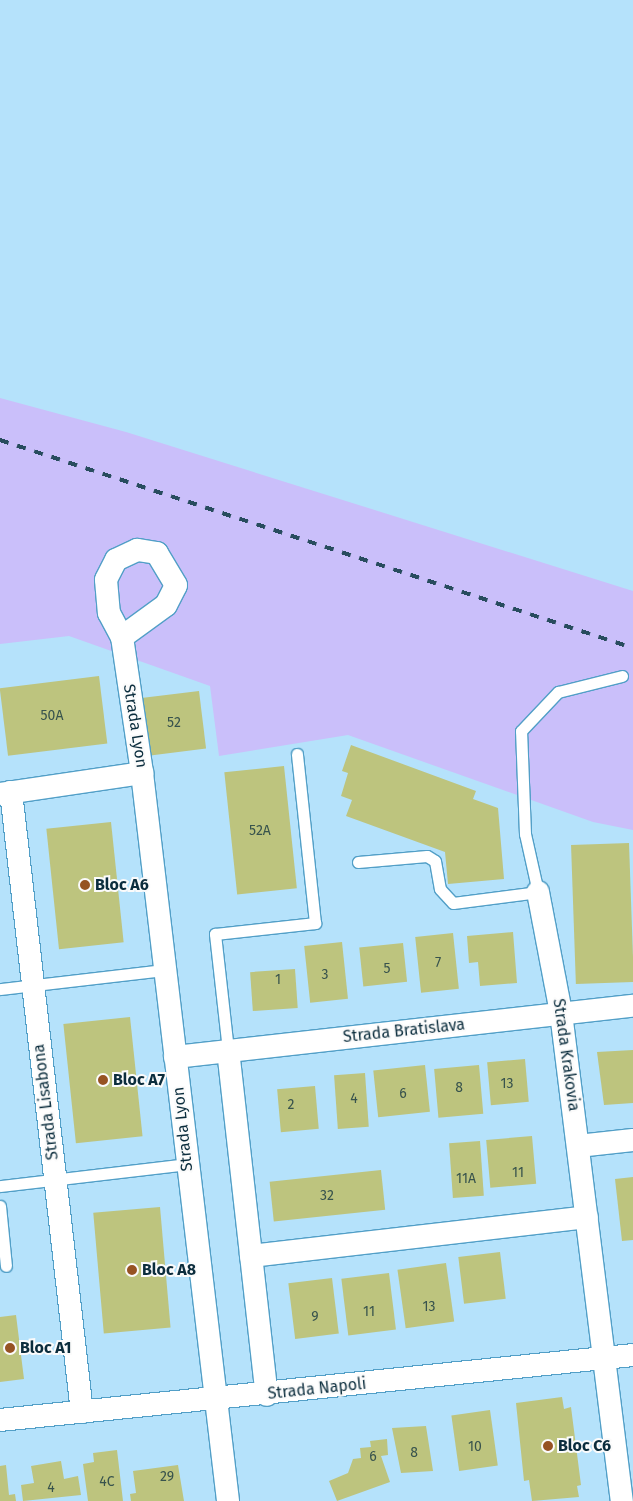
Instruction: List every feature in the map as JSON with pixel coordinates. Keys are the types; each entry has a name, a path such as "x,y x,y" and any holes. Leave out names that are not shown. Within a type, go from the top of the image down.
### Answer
{"street":[{"name":"Strada Lyon","path":"122,637 142,773 228,1501"},
{"path":"5,793 142,773"},
{"name":"Strada Lisabona","path":"5,793 33,985 82,1412"},
{"name":"Strada Krakovia","path":"538,892 561,1013 622,1501"},
{"name":"Strada Bratislava","path":"175,1057 633,1006"},
{"path":"228,1050 267,1395"},
{"path":"578,1146 633,1140"},
{"path":"251,1256 587,1218"},
{"name":"Strada Napoli","path":"0,1420 267,1395 633,1355"}],"lane":[{"name":"Strada Krakovia","path":"538,892 525,834 521,731 558,692 622,676"},
{"path":"228,1050 215,934 315,923 297,754"},
{"path":"358,862 427,856 435,861 440,889 453,903 538,892"},
{"path":"0,989 164,970"},
{"path":"0,1186 187,1164"},
{"path":"0,1206 6,1266"}],"shaded area":[{"path":"0,398 126,432 633,591 633,830 593,822 348,735 219,756 210,686 69,636 0,644"}],"building":[{"path":"99,676 107,743 8,756 0,688"},
{"path":"199,691 206,749 149,756 141,698"},
{"path":"351,745 476,791 473,799 498,808 504,879 448,884 445,852 346,816 352,800 341,796 348,773 342,771"},
{"path":"284,766 297,888 237,895 224,772"},
{"name":"Bloc A6","path":"111,822 124,942 59,949 46,829"},
{"path":"629,843 633,982 576,984 571,845"},
{"path":"513,932 517,983 480,986 478,962 469,963 467,936"},
{"path":"453,933 459,989 421,993 415,937"},
{"path":"342,942 348,999 310,1003 304,946"},
{"path":"403,943 407,982 363,986 359,948"},
{"path":"295,969 298,1008 253,1011 250,972"},
{"name":"Bloc A7","path":"130,1017 143,1136 76,1143 63,1024"},
{"path":"633,1050 633,1103 604,1105 597,1052"},
{"path":"525,1059 529,1102 491,1105 487,1062"},
{"path":"425,1065 430,1112 378,1117 373,1070"},
{"path":"479,1065 483,1114 438,1118 434,1069"},
{"path":"365,1073 369,1127 338,1129 334,1075"},
{"path":"315,1086 319,1129 281,1132 277,1089"},
{"path":"532,1136 536,1184 490,1188 486,1140"},
{"path":"480,1141 484,1196 453,1198 449,1143"},
{"path":"381,1170 385,1210 274,1221 270,1182"},
{"path":"633,1177 633,1240 622,1241 615,1179"},
{"name":"Bloc A8","path":"160,1207 171,1328 104,1333 93,1213"},
{"path":"500,1252 506,1299 464,1304 458,1257"},
{"path":"446,1263 454,1321 406,1328 397,1270"},
{"path":"389,1273 396,1330 348,1335 341,1279"},
{"path":"332,1278 339,1334 295,1339 288,1283"},
{"name":"Bloc A1","path":"16,1315 24,1379 0,1382 0,1317"},
{"name":"Bloc C6","path":"562,1397 564,1409 571,1407 581,1485 577,1486 579,1497 532,1501 529,1480 524,1481 516,1403"},
{"path":"490,1410 498,1465 459,1471 451,1415"},
{"path":"426,1426 433,1471 401,1473 392,1428"},
{"path":"387,1439 388,1455 381,1456 390,1482 337,1501 329,1481 348,1473 353,1459 361,1458 360,1448 371,1447 370,1441"},
{"path":"117,1450 123,1501 88,1501 83,1464 94,1462 93,1453"},
{"path":"61,1461 64,1479 78,1476 81,1495 23,1501 21,1485 34,1483 31,1466"},
{"path":"6,1465 9,1495 15,1494 16,1501 0,1501 0,1466"},
{"path":"178,1465 184,1501 131,1501 130,1494 136,1493 133,1471"}],"railway":[{"path":"0,440 633,648"}],"place":[{"name":"Bloc A6","path":"85,885"},
{"name":"Bloc A7","path":"103,1080"},
{"name":"Bloc A8","path":"132,1270"},
{"name":"Bloc A1","path":"10,1348"},
{"name":"Bloc C6","path":"548,1446"}]}
